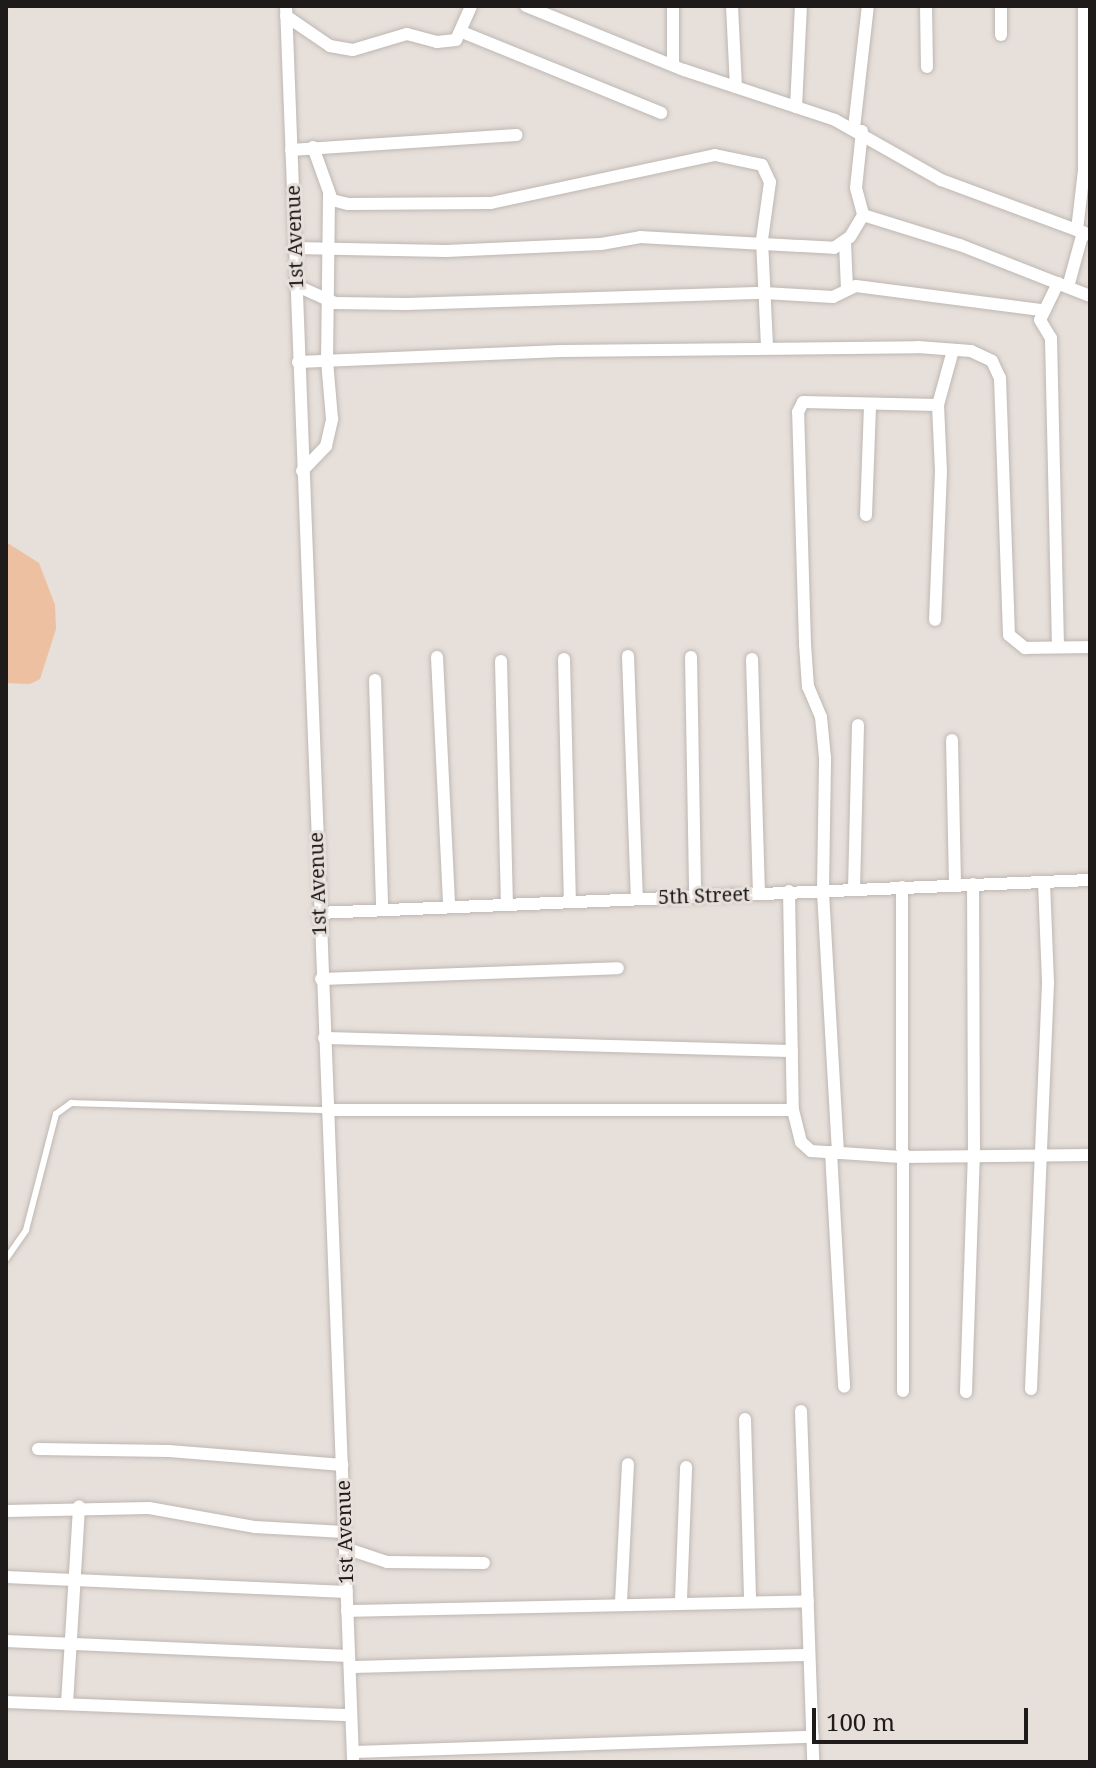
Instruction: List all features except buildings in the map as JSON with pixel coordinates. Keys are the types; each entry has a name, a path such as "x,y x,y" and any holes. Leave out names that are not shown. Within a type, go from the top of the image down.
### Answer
{"street":[{"path":"286,11 339,48 369,47 415,33 445,42 462,32 471,6"},
{"path":"526,6 673,65 858,129 941,180 1083,233"},
{"path":"673,6 673,65"},
{"path":"732,6 736,87"},
{"path":"796,107 801,6"},
{"path":"294,248 552,247 640,237 762,240 834,248 845,242 863,215 856,188 868,6"},
{"path":"926,6 927,67"},
{"path":"1001,6 1001,35"},
{"path":"1058,647 1051,338 1041,327 1042,310 1063,285 1083,233 1084,6"},
{"name":"1st Avenue","path":"286,11 318,913 353,1757"},
{"path":"462,32 661,113"},
{"path":"291,150 517,135"},
{"path":"302,471 326,446 332,394 327,361 329,195 313,147"},
{"path":"329,195 348,204 491,203 715,155 768,169 762,240 767,348"},
{"path":"863,215 960,245 1090,296"},
{"path":"845,242 847,289"},
{"path":"295,285 340,303 406,304 764,293 833,297 856,286 1042,310"},
{"path":"298,362 767,348 953,350 992,361 1000,378 1009,635 1025,648 1090,647"},
{"path":"935,620 941,471 938,405 953,350"},
{"path":"844,1387 823,890 825,758 821,717 808,687 798,409 805,401 938,405"},
{"path":"866,515 870,405"},
{"path":"628,656 637,897"},
{"path":"437,657 449,905"},
{"path":"691,657 695,895"},
{"path":"564,659 570,900"},
{"path":"752,659 759,892"},
{"path":"501,661 507,903"},
{"path":"375,680 382,908"},
{"path":"854,889 858,725"},
{"path":"952,740 955,885"},
{"name":"5th Street","path":"318,913 1090,880"},
{"path":"1031,1389 1044,1157 1048,982 1044,882"},
{"path":"966,1392 974,1157 973,884"},
{"path":"902,887 903,1391"},
{"path":"789,891 793,1110 801,1142 811,1151 901,1157 1090,1155"},
{"path":"321,979 618,968"},
{"path":"324,1038 792,1051"},
{"path":"327,1110 793,1110"},
{"path":"801,1411 813,1762"},
{"path":"745,1419 750,1599"},
{"path":"38,1449 169,1451 342,1465"},
{"path":"621,1602 628,1464"},
{"path":"681,1600 686,1467"},
{"path":"6,1511 79,1506 149,1508 255,1527 344,1532"},
{"path":"67,1704 78,1579 79,1506"},
{"path":"345,1548 387,1562 484,1563"},
{"path":"6,1577 347,1592"},
{"path":"347,1611 681,1600 808,1601"},
{"path":"6,1641 349,1662 808,1655"},
{"path":"6,1702 351,1715"},
{"path":"353,1757 813,1737"}],"lane":[{"path":"6,1259 26,1230 56,1114 71,1103 327,1110"}],"shaded area":[{"path":"6,542 39,563 55,605 56,629 40,679 30,684 6,683"}]}
